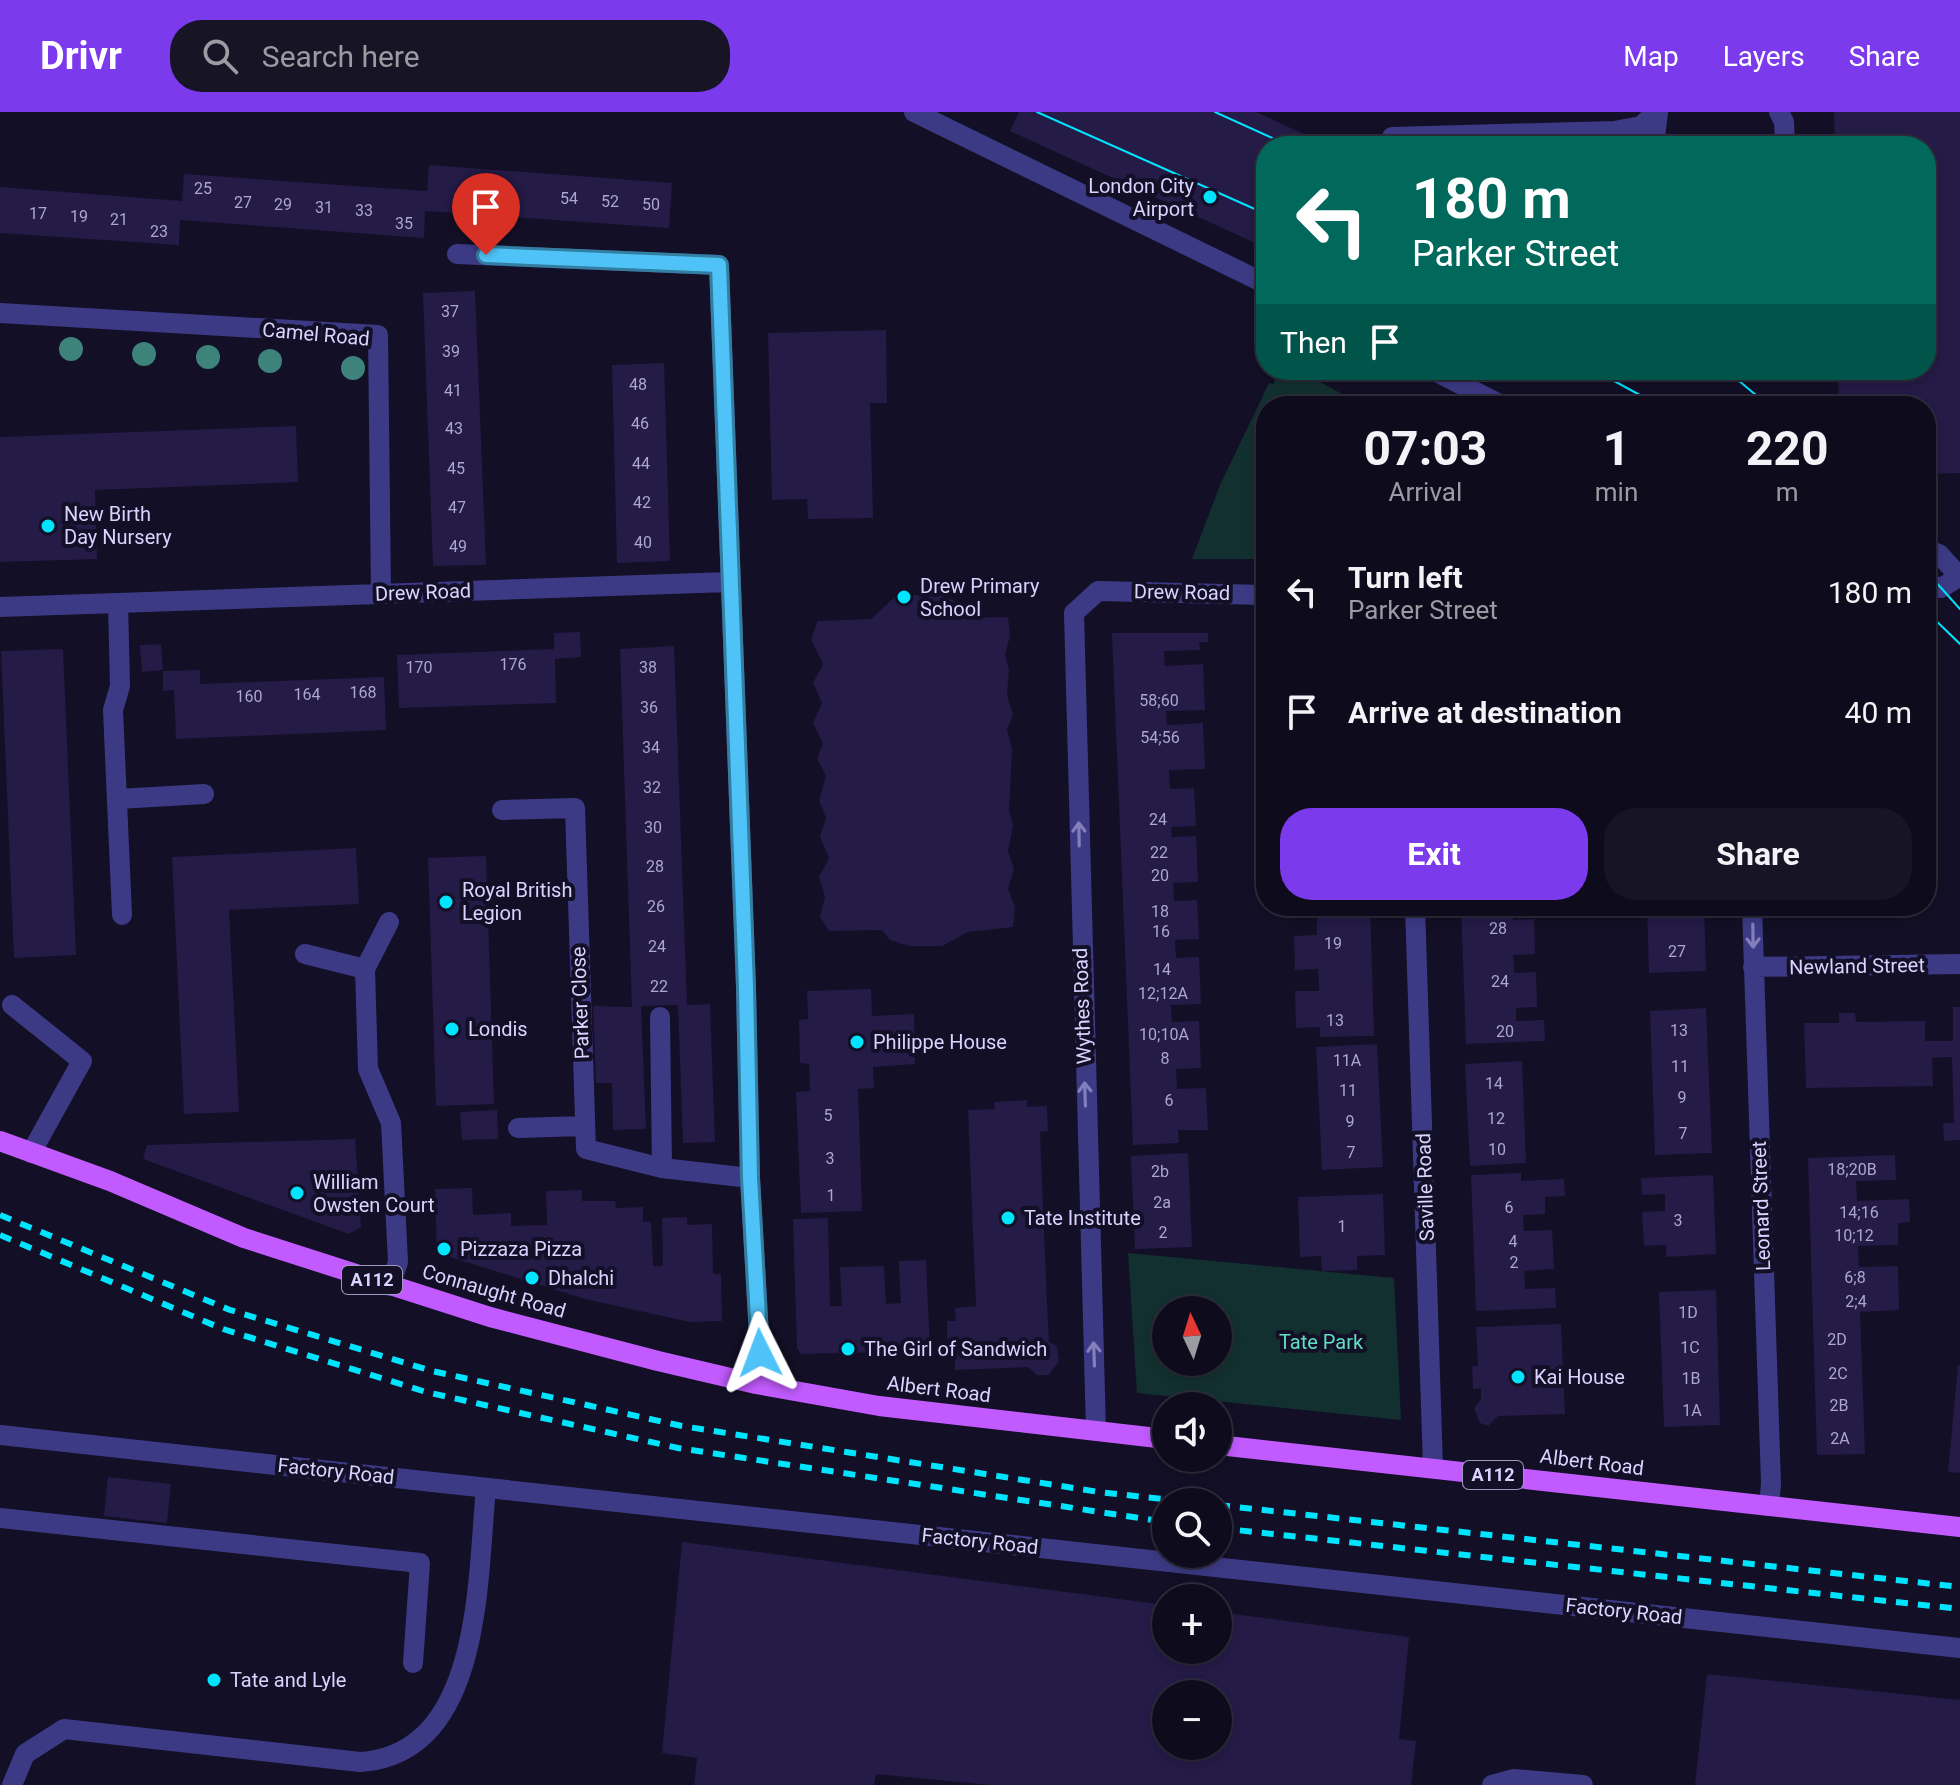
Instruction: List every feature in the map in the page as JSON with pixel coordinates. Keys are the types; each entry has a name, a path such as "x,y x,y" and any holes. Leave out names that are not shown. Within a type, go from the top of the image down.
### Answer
{"main road":[{"name":"Connaught Road","path":"0,1141 110,1181 244,1238 390,1286 490,1317 756,1384"},
{"name":"Albert Road","path":"756,1384 879,1406 1152,1437"},
{"name":"Albert Road","path":"1232,1446 1960,1527"}],"street":[{"path":"914,112 1256,279"},
{"path":"1512,136 1614,131 1641,126 1657,112"},
{"path":"1655,136 1657,112"},
{"path":"1779,112 1784,122 1785,136"},
{"path":"457,254 719,265 746,987 750,1178 760,1353 756,1384"},
{"name":"Camel Road","path":"0,313 378,335 381,594"},
{"path":"1452,380 1484,396"},
{"path":"1936,553 1959,577 1941,588 1936,586"},
{"name":"Drew Road","path":"0,607 729,582"},
{"name":"Drew Road","path":"1098,591 1256,595"},
{"name":"Wythes Road","path":"1096,1431 1074,613 1098,591"},
{"path":"118,603 120,686 113,710 122,915"},
{"path":"118,799 204,794"},
{"name":"Parker Close","path":"502,810 575,808 584,1126"},
{"name":"Saville Road","path":"1415,916 1433,1468"},
{"name":"Leonard Street","path":"1752,916 1771,1484 1769,1506"},
{"path":"389,922 365,969 368,1069 391,1123 398,1262 390,1286"},
{"path":"305,954 365,969"},
{"name":"Newland Street","path":"1753,967 1960,964"},
{"path":"12,1005 82,1061 31,1153"},
{"path":"660,1017 662,1168"},
{"path":"518,1128 584,1126 586,1149 662,1168 750,1178"},
{"name":"Factory Road","path":"0,1435 1960,1648"},
{"path":"12,1785 25,1754 64,1729 360,1762 379,1761 405,1751 434,1727 457,1692 470,1633 486,1488"},
{"path":"0,1518 420,1563 413,1663"},
{"path":"1492,1785 1514,1779 1583,1785"}],"green space":[{"path":"1275,380 1316,380 1346,396 1263,396 1269,383 1273,384"},
{"path":"1256,410 1256,559 1192,559 1220,485"},
{"name":"Tate Park","path":"1128,1253 1394,1278 1401,1420 1232,1403 1232,1392 1152,1392 1152,1395 1137,1393"}],"building":[{"name":"London City Airport","path":"1019,112 1256,112 1308,136 1256,136 1256,243 1010,131"},
{"path":"1834,112 1960,112 1960,473 1936,474 1936,396 1839,396 1838,380 1936,380 1936,136 1835,136"},
{"path":"429,165 672,183 669,228 425,211 424,238 180,220 179,245 0,233 0,187 182,201 184,174 427,191"},
{"path":"475,291 486,565 433,566 423,293"},
{"path":"886,330 887,403 870,403 873,518 808,519 807,499 772,500 768,333"},
{"path":"664,363 670,561 617,563 612,365"},
{"path":"296,426 298,482 95,490 97,559 0,562 0,437"},
{"path":"937,594 955,601 963,618 1008,617 1010,636 1005,655 1009,669 1007,695 1013,714 1007,730 1012,749 1009,810 1013,826 1008,851 1014,869 1008,889 1015,907 1013,927 968,932 942,946 909,946 890,940 882,930 829,931 820,917 825,897 819,877 829,858 820,837 826,818 819,800 826,776 817,759 823,743 813,723 822,703 813,683 823,664 811,639 818,621 871,619 896,596"},
{"path":"580,632 581,657 555,659 556,703 399,708 397,655 554,649 554,633"},
{"path":"1112,633 1208,633 1208,642 1199,642 1200,650 1164,651 1165,666 1203,664 1205,710 1166,711 1167,725 1203,723 1205,769 1169,770 1170,789 1194,788 1196,826 1171,827 1172,837 1196,836 1198,882 1173,883 1174,901 1197,900 1199,939 1175,940 1176,958 1199,957 1201,1004 1171,1005 1172,1022 1199,1021 1201,1068 1176,1069 1177,1089 1206,1088 1208,1130 1178,1130 1179,1143 1133,1145"},
{"path":"161,644 163,670 142,672 140,645"},
{"path":"674,646 687,1005 710,1004 715,1142 683,1143 678,1005 641,1006 646,1129 613,1130 612,1083 596,1083 593,1006 632,1007 620,649"},
{"path":"63,649 76,955 14,958 1,651"},
{"path":"200,670 200,684 384,677 386,730 176,739 174,690 163,691 163,671"},
{"path":"356,848 359,904 229,910 239,1112 184,1114 172,857"},
{"path":"486,856 494,1104 436,1106 428,858"},
{"path":"1317,916 1370,916 1374,1036 1320,1037 1320,1027 1296,1028 1295,991 1319,991 1319,982 1318,969 1295,970 1294,936 1317,935"},
{"path":"1461,916 1534,919 1535,954 1513,955 1514,973 1536,972 1537,1007 1516,1008 1516,1021 1544,1020 1545,1041 1466,1044"},
{"path":"1647,916 1704,916 1706,971 1649,973"},
{"path":"871,989 872,1016 914,1014 915,1064 873,1067 874,1088 858,1089 862,1211 801,1213 796,1092 810,1091 809,1064 800,1063 799,1020 808,1019 807,991"},
{"path":"1953,1007 1960,1007 1960,1140 1944,1141 1943,1123 1954,1123 1952,1057 1932,1058 1933,1086 1806,1088 1804,1023 1839,1023 1839,1013 1855,1013 1856,1022 1925,1021 1925,1041 1953,1041"},
{"path":"1706,1008 1712,1153 1655,1155 1650,1011"},
{"path":"1377,1044 1383,1167 1322,1170 1316,1047"},
{"path":"1522,1061 1526,1163 1470,1166 1465,1064"},
{"name":"Tate Institute","path":"1027,1100 1027,1107 1047,1106 1048,1131 1040,1132 1047,1303 1049,1342 1057,1346 1059,1361 1049,1375 1037,1375 1028,1367 955,1370 955,1356 948,1357 947,1321 956,1321 955,1308 976,1306 968,1110 995,1109 994,1102"},
{"path":"497,1110 498,1139 462,1140 460,1112"},
{"name":"William Owsten Court","path":"355,1139 361,1227 349,1234 143,1159 147,1145"},
{"path":"1188,1153 1192,1247 1135,1249 1131,1156"},
{"path":"1895,1155 1896,1180 1856,1181 1857,1201 1909,1199 1910,1222 1898,1223 1898,1245 1858,1246 1859,1267 1898,1266 1899,1310 1860,1312 1865,1454 1817,1455 1808,1158"},
{"path":"1521,1173 1521,1181 1564,1179 1565,1196 1545,1197 1545,1214 1523,1215 1524,1231 1552,1230 1554,1269 1524,1271 1525,1289 1555,1288 1556,1308 1476,1311 1471,1175"},
{"path":"1713,1175 1716,1254 1666,1257 1666,1245 1644,1246 1642,1212 1665,1211 1665,1194 1642,1195 1641,1178"},
{"path":"472,1188 473,1215 511,1213 511,1226 547,1225 546,1191 582,1190 582,1201 615,1201 616,1208 643,1207 643,1222 651,1222 653,1266 663,1266 662,1218 687,1217 687,1225 712,1224 713,1274 721,1274 722,1321 690,1322 585,1299 437,1253 435,1189"},
{"path":"1383,1194 1385,1255 1357,1256 1357,1270 1322,1271 1321,1256 1300,1257 1298,1197"},
{"path":"828,1218 830,1306 842,1306 840,1267 884,1266 886,1304 901,1303 899,1261 926,1260 930,1351 801,1354 797,1348 793,1219"},
{"path":"1716,1290 1720,1425 1664,1427 1659,1292"},
{"name":"Kai House","path":"1561,1324 1565,1414 1498,1416 1488,1426 1480,1423 1474,1408 1481,1399 1481,1388 1473,1389 1472,1366 1478,1366 1476,1327"},
{"path":"1960,1365 1960,1473 1948,1472"},
{"path":"108,1477 171,1484 167,1523 104,1516"},
{"path":"682,1542 1152,1603 1152,1664 1232,1664 1232,1614 1409,1637 1399,1739 1416,1741 1411,1785 990,1785 876,1774 874,1785 694,1785 697,1758 662,1753"},
{"path":"1707,1674 1960,1700 1960,1785 1695,1785"}],"tram line":[{"path":"1037,112 1256,210"},
{"path":"1215,112 1268,136"},
{"path":"1612,380 1642,396"},
{"path":"1738,380 1757,396"},
{"path":"1936,582 1960,609"},
{"path":"1936,621 1960,644"}],"railway":[{"path":"0,1215 230,1310 432,1371 682,1426 1152,1498"},
{"path":"0,1235 223,1329 426,1392 678,1448 1152,1520"},
{"path":"1232,1507 1960,1587"},
{"path":"1232,1530 1960,1609"}],"place":[{"name":"London City Airport","path":"1210,197"},
{"name":"New Birth Day Nursery","path":"48,526"},
{"name":"Drew Primary School","path":"904,597"},
{"name":"Royal British Legion","path":"446,902"},
{"name":"Londis","path":"452,1029"},
{"name":"Philippe House","path":"857,1042"},
{"name":"William Owsten Court","path":"297,1193"},
{"name":"Tate Institute","path":"1008,1218"},
{"name":"Pizzaza Pizza","path":"444,1249"},
{"name":"Dhalchi","path":"532,1278"},
{"name":"The Girl of Sandwich","path":"848,1349"},
{"name":"Kai House","path":"1518,1377"},
{"name":"Tate and Lyle","path":"214,1680"}],"route":[{"path":"486,255 719,265 746,987 750,1178 760,1353"}]}
